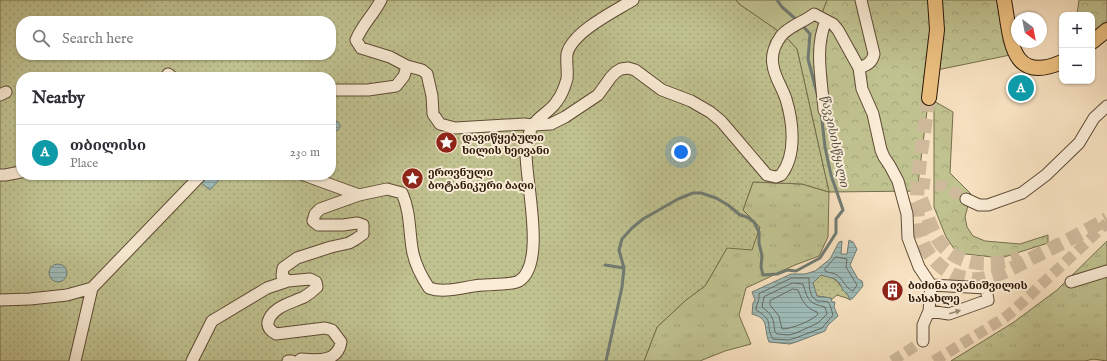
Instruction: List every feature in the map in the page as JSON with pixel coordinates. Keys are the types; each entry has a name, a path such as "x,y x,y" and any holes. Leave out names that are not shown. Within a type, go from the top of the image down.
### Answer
{"main road":[{"path":"929,98 937,30 935,0"},
{"path":"1004,0 1016,54 1023,64 1041,69 1059,63"},
{"path":"1095,40 1107,30"}],"street":[{"path":"381,0 356,40 361,48 390,57 407,66 422,70 427,74 433,114 440,124 455,128 551,124 577,110 598,96 616,72 621,69 628,68 635,70 662,90 691,101 710,112 721,121 767,175 776,177 781,175 788,163 792,134 786,99 775,74 772,60 774,48 784,32 814,14 833,24 838,30 859,68 862,90 873,114 881,150 898,181 907,214 908,238 919,267 931,285 929,311 923,325 923,341"},
{"path":"288,281 282,276 283,268 297,258 349,243 363,234 363,225 357,223 318,226 313,221 315,214 320,209 359,195 387,189 402,192 407,204 412,249 418,268 429,288 448,290 471,286 517,282 524,278 532,255 533,228 531,200 526,177 526,150 529,134 538,118 557,102 566,78 568,52 581,33 603,17 633,0"},
{"path":"859,68 868,64 873,58 874,54 861,0"},
{"path":"824,110 820,48 822,29 826,21"},
{"path":"336,90 368,90 396,86 404,76 407,66"},
{"path":"966,199 979,205 988,205 1022,193 1046,175 1079,143 1094,118 1107,106"},
{"path":"0,175 16,173"},
{"path":"74,361 92,288 196,180"},
{"path":"318,180 359,195"},
{"path":"1071,282 1107,271"},
{"path":"192,361 212,321 267,288 288,281 310,279 316,282 317,287 305,296 279,308 270,316 268,325 270,330 276,334 325,328 332,330 341,342 337,356 330,360 317,361 302,359 299,361"},
{"path":"929,311 949,314 988,300 986,288 931,285"},
{"path":"0,300 30,300 63,296 92,288"}],"green space":[{"name":"ეროვნული ბოტანიკური ბაღი","path":"0,0 736,0 739,4 784,35 797,49 829,192 802,184 753,182 743,210 760,227 752,250 727,248 705,286 686,300 657,327 644,361 0,361"},
{"path":"736,0 827,0 820,18 789,31 784,35 739,4"},
{"path":"827,0 1004,0 1011,34 1011,48 1014,48 1015,54 932,71 918,191 829,192 797,49 784,35 789,31 820,18"},
{"path":"1079,0 1107,0 1107,30 1095,40 1095,12 1077,12"},
{"path":"934,101 953,112 950,173 971,194 965,217 967,227 973,236 985,241 1020,244 1048,235 1048,243 1001,258 957,253 946,237 934,207"},
{"path":"753,182 802,184 829,192 828,237 819,256 795,265 746,288 739,315 751,344 725,351 700,361 644,361 657,327 686,300 705,286 727,248 760,227 743,210"},
{"path":"1107,241 1107,361 1093,359 1085,361 951,361 1014,322 1057,290"},
{"path":"821,275 834,279 848,295 850,300 837,295 831,300 831,298 817,296 812,284 817,277"}],"water":[{"path":"336,121 340,124 339,130 336,131"},
{"path":"203,180 219,180 210,190 201,183"},
{"path":"849,240 853,242 857,249 850,265 858,279 862,281 863,286 850,300 848,295 835,279 821,275 813,283 817,296 831,298 832,302 835,302 834,307 838,316 828,325 825,331 799,341 790,344 769,342 764,321 758,316 752,314 753,303 755,300 752,292 791,274 805,274 815,271 830,259 839,242 842,241 841,254 847,254"},
{"path":"58,264 64,267 67,273 64,279 58,282 52,279 49,273 52,267"}],"waterway":[{"name":"წავკისისწყალი","path":"777,0 782,7 798,21"},
{"name":"წავკისისწყალი","path":"802,25 810,34 808,59 818,97"},
{"name":"წავკისისწყალი","path":"606,361 622,287 624,268 619,250 622,239 643,219 678,199 693,193 701,193 716,198 728,205 740,215 747,217 754,222 759,232 759,243 762,256 761,267 763,275 777,274 787,270 796,271 820,258 836,233 836,219 843,210 831,175 825,147 821,112"},
{"path":"605,265 624,268"}],"tunnel":[{"path":"929,98 921,152 917,192 917,211 923,243 932,258 945,269 954,275 963,278 981,279 996,275 1011,269 1107,219"},
{"path":"919,183 944,186 966,199"},
{"path":"921,199 932,228 941,244 949,252 967,261 978,263 999,263 1020,258"},
{"path":"934,361 1013,311 1107,223"},
{"path":"892,361 923,341"}],"place":[{"name":"თბილისი","path":"1021,88"},
{"name":"დავიწყებული ხილის ხეივანი","path":"447,143"},
{"name":"ეროვნული ბოტანიკური ბაღი","path":"413,178"},
{"name":"ბიძინა ივანიშვილის სასახლე","path":"893,291"}]}
